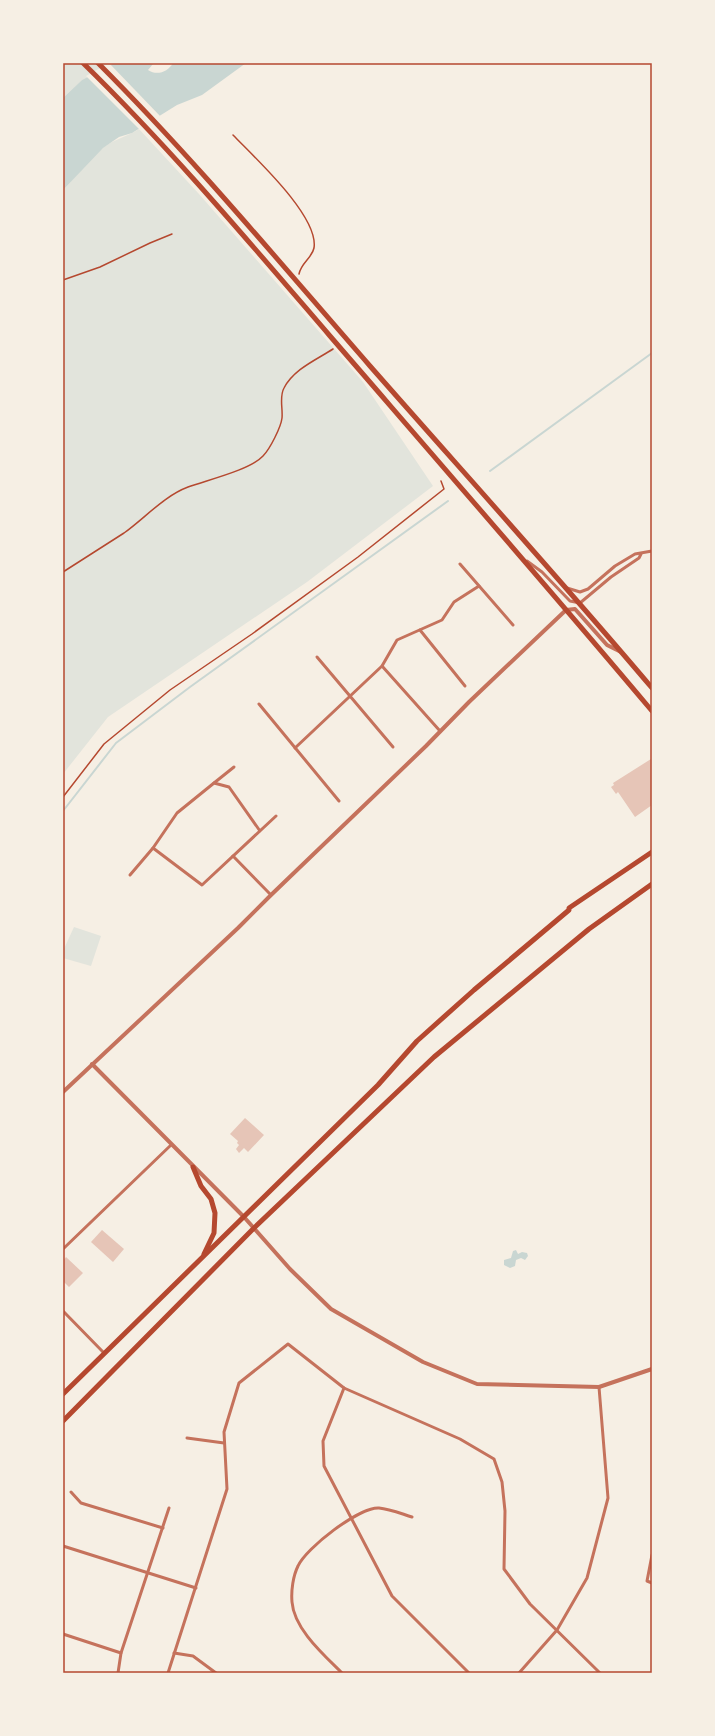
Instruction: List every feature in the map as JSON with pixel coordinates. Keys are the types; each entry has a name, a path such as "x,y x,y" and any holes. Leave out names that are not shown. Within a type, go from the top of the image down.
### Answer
{"main road":[{"path":"83,63 123,102 184,168 522,558 652,711"},
{"path":"98,63 191,160 371,367 567,588 652,688"},
{"path":"63,1394 378,1085 417,1041 468,995 569,910 569,908 652,852"},
{"path":"63,1421 254,1228 434,1057 589,929 652,884"},
{"path":"193,1167 201,1186 211,1199 215,1213 214,1233 202,1258"}],"street":[{"path":"567,588 580,592 588,589 615,566 635,554 652,551"},
{"path":"522,558 542,572 570,601 580,603 612,576 639,558 641,554"},
{"path":"460,564 513,625"},
{"path":"295,748 382,666 397,640 442,620 454,602 478,586"},
{"path":"63,1092 238,928 270,895 308,860 469,702 566,610 575,609 607,645 623,654"},
{"path":"420,630 465,686"},
{"path":"316,657 393,747"},
{"path":"382,666 440,731"},
{"path":"259,704 339,800"},
{"path":"130,875 154,848 177,813 234,766"},
{"path":"214,783 229,787 260,831"},
{"path":"154,848 202,885 276,816"},
{"path":"233,856 270,895"},
{"path":"92,1064 244,1217 290,1270 331,1309 423,1362 477,1384 599,1387 652,1369"},
{"path":"63,1249 171,1145"},
{"path":"63,1311 104,1353"},
{"path":"168,1673 227,1489 224,1432 239,1383 288,1344 344,1388 460,1439 494,1459 502,1482 505,1511 504,1569 530,1604 600,1673"},
{"path":"519,1673 557,1630 586,1578 608,1498 599,1387"},
{"path":"344,1388 323,1440 324,1466 392,1596 469,1673"},
{"path":"187,1438 224,1443"},
{"path":"71,1492 81,1503 163,1528"},
{"path":"118,1673 121,1653 149,1573 169,1508"},
{"path":"342,1673 308,1638 297,1618 292,1603 293,1584 298,1566 310,1550 350,1518 378,1508 412,1517"},
{"path":"63,1546 196,1588"},
{"path":"652,1555 647,1581 652,1583"},
{"path":"63,1634 121,1653"},
{"path":"174,1653 193,1656 216,1673"}],"path":[{"path":"233,135 280,184 297,206 314,238 314,247 312,252 301,266 299,274"},
{"path":"63,280 100,267 172,234"},
{"path":"63,572 125,532 172,495 187,487 226,475 251,464 263,456 280,426 282,416 281,395 284,388 305,366 336,346"},
{"path":"63,797 104,744 170,690 252,634 364,553 444,490 441,481"}],"shaded area":[{"path":"63,63 114,63 82,80 63,98"},
{"path":"114,63 156,63 153,64 148,70 159,73 168,69 173,63 246,63 202,95 177,105 132,133 119,137 103,148 63,190 63,98 82,80"},
{"path":"139,129 199,194 363,382 433,486 307,582 108,717 63,774 63,190 104,147"},
{"path":"74,927 101,936 91,966 63,958 63,951"},
{"path":"516,1250 518,1254 522,1252 527,1253 528,1256 525,1260 521,1258 516,1260 515,1266 510,1268 504,1265 504,1260 511,1258 513,1251"}],"pier":[{"path":"109,63 161,117 140,130 86,76"}],"building":[{"path":"651,759 652,805 635,817 618,792 616,794 611,787 614,785 613,783"},
{"path":"245,1118 264,1135 248,1152 244,1148 239,1153 236,1149 239,1145 237,1143 238,1141 230,1134"},
{"path":"102,1230 124,1249 113,1262 91,1242"},
{"path":"66,1257 83,1273 69,1287 64,1282 63,1283 63,1261"}],"waterway":[{"path":"490,471 652,353"},
{"path":"63,811 116,743 190,687 448,501"}]}
